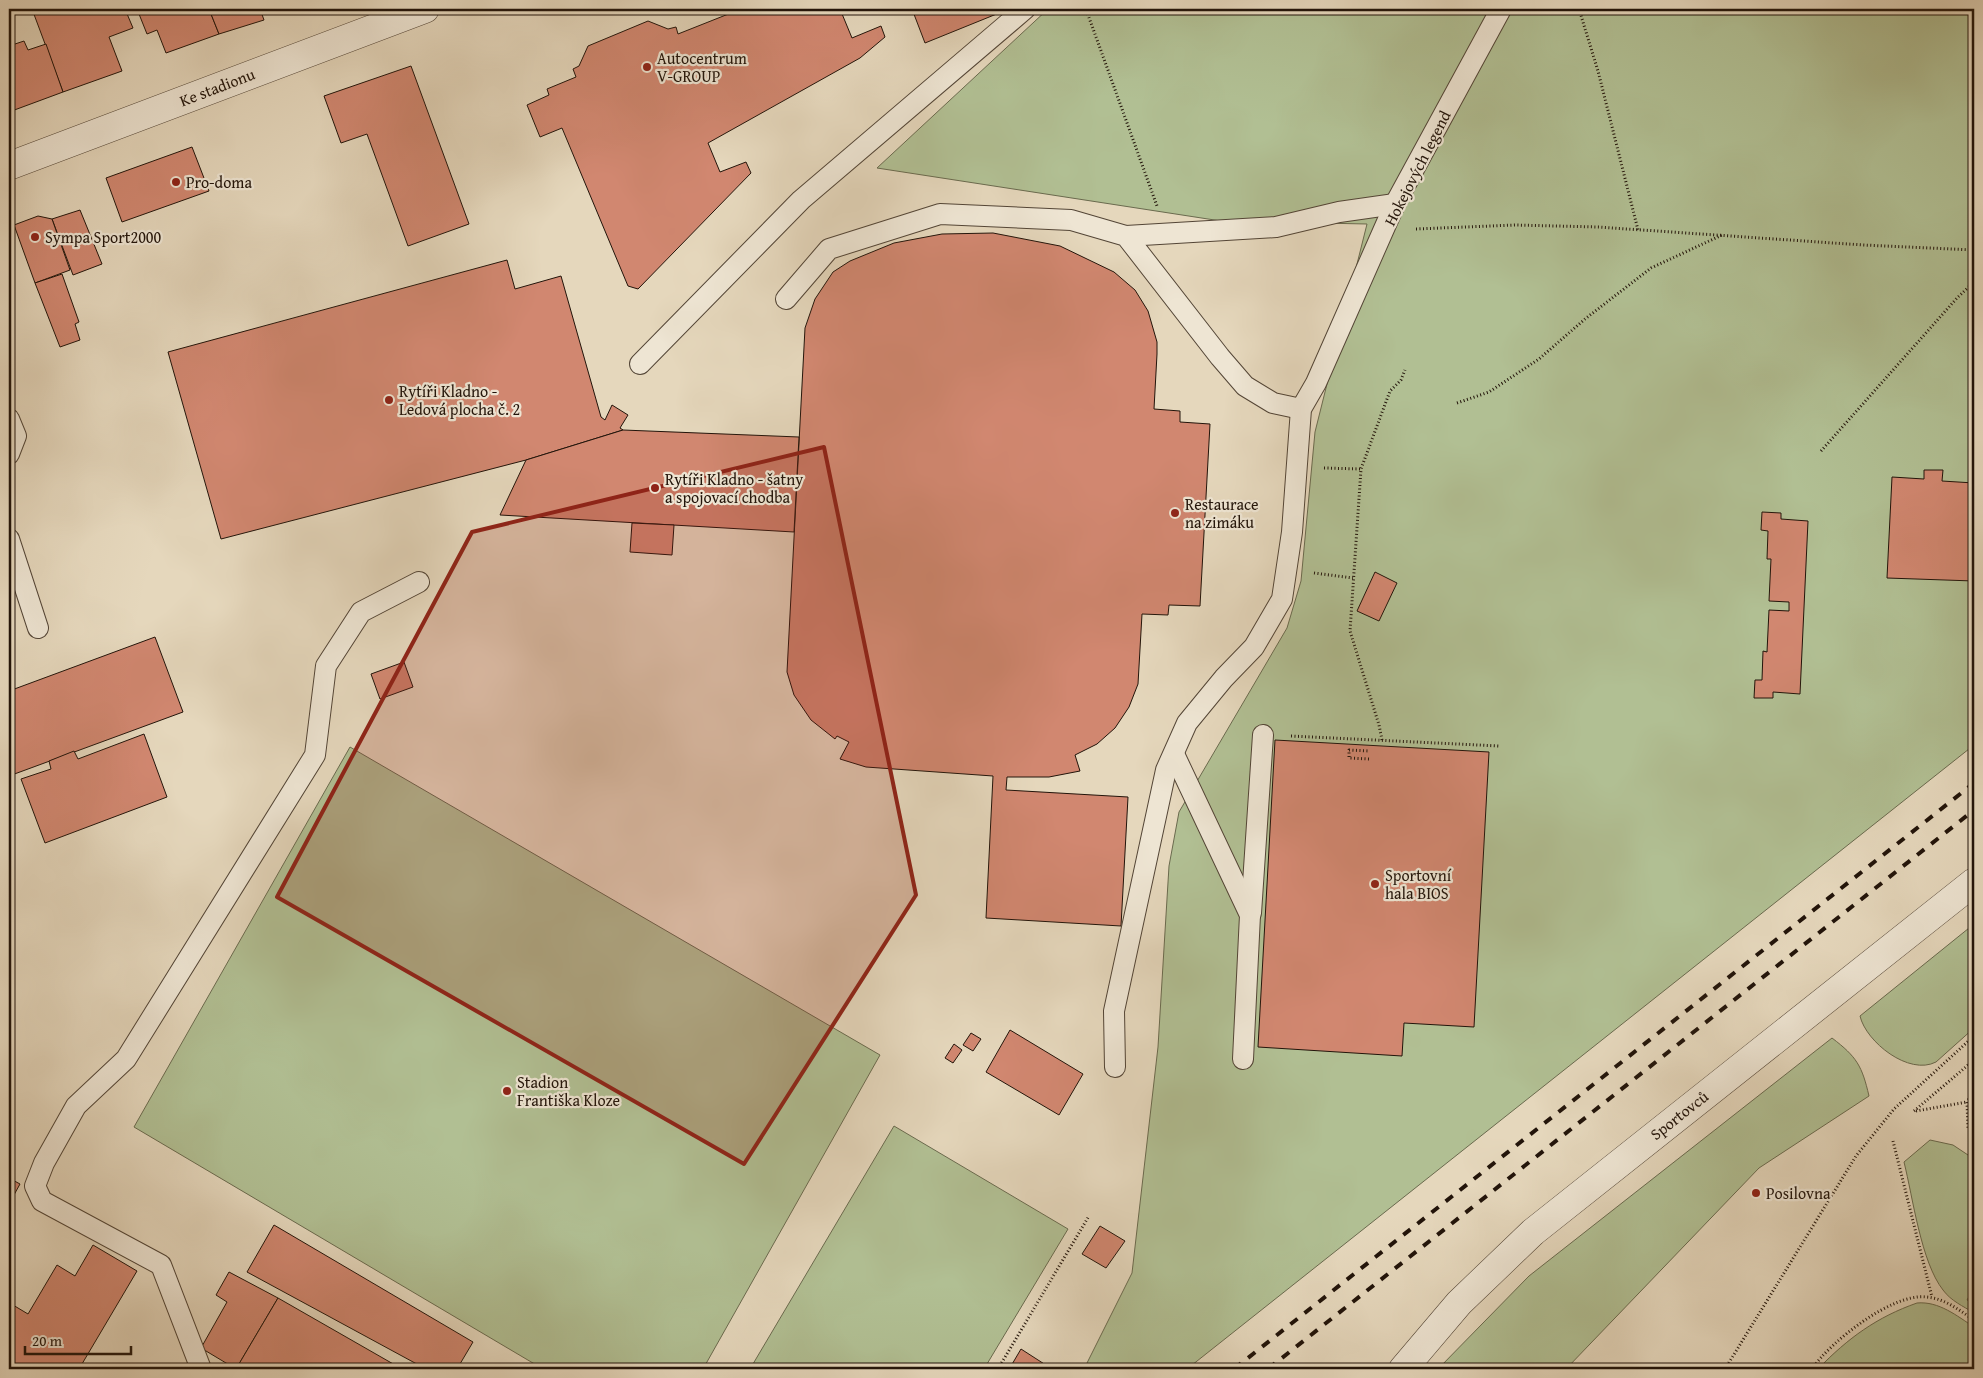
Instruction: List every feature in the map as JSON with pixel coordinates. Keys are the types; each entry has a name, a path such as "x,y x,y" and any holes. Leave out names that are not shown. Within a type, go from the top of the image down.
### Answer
{"street":[{"name":"Ke stadionu","path":"9,166 425,9"},
{"name":"Sportovců","path":"1404,1369 1459,1303 1533,1232 1974,882"}],"lane":[{"path":"640,364 800,200 1025,9"},
{"name":"Hokejových legend","path":"1301,409 1316,383 1395,204 1501,9"},
{"path":"786,299 829,250 940,214 1071,220 1126,236 1276,227 1339,212 1395,204"},
{"path":"1115,1067 1114,1011 1166,770 1187,723 1224,678 1254,647 1282,599 1292,532 1301,409 1272,403 1245,386 1220,357 1126,236"},
{"path":"9,419 16,436 9,454"},
{"path":"9,539 38,628"},
{"path":"201,1369 161,1266 42,1201 35,1186 44,1163 76,1106 126,1059 315,755 326,666 361,612 419,582"},
{"path":"1243,1059 1250,915 1263,735"},
{"path":"1174,754 1250,915"}],"path":[{"path":"1083,9 1087,12 1167,233"},
{"path":"1578,9 1598,71 1638,230"},
{"path":"1386,228 1515,225 1723,235 1955,251 1974,250"},
{"path":"1457,403 1489,392 1539,359 1651,268 1723,235"},
{"path":"1821,451 1957,298 1974,282"},
{"path":"1382,740 1350,631 1353,578 1361,469 1390,391 1401,380 1405,370"},
{"path":"1333,468 1361,469"},
{"path":"1324,574 1353,578"},
{"path":"1263,735 1500,746"},
{"path":"1340,739 1340,744"},
{"path":"1374,740 1374,746"},
{"path":"1369,751 1350,750 1349,758 1369,759"},
{"path":"1725,1369 1856,1156 1894,1109 1974,1036"},
{"path":"1967,1102 1914,1111 1974,1060"},
{"path":"1974,1090 1967,1102 1968,1128 1974,1135"},
{"path":"1893,1141 1932,1297"},
{"path":"998,1369 1089,1216"},
{"path":"1812,1369 1839,1341 1877,1313 1916,1297 1932,1297 1948,1304 1974,1320"}],"highlighted area":[{"path":"824,447 916,895 744,1164 277,897 472,532"}],"green space":[{"path":"1048,9 1974,9 1974,745 1187,1369 1084,1369 1132,1273 1158,1047 1169,866 1179,812 1287,628 1301,581 1315,432 1367,224 1221,221 877,168"},
{"name":"Stadion Františka Kloze","path":"350,747 880,1055 703,1369 543,1369 134,1127"},
{"path":"1974,924 1974,1028 1936,1062 1925,1065 1914,1064 1890,1054 1871,1036 1860,1016"},
{"path":"1832,1038 1853,1057 1861,1069 1869,1096 1759,1168 1566,1369 1438,1369 1529,1276"},
{"path":"894,1126 1068,1229 984,1369 750,1369"},
{"path":"1930,1140 1953,1145 1974,1159 1974,1295 1971,1293 1967,1300 1974,1304 1974,1313 1946,1294 1935,1278 1923,1247 1904,1162"},
{"path":"1917,1303 1933,1304 1954,1314 1974,1327 1974,1369 1818,1369 1852,1338 1876,1322"}],"building":[{"path":"32,9 125,9 133,28 109,37 122,71 63,92"},
{"path":"137,9 209,9 219,34 166,53 157,30 147,34"},
{"path":"209,9 260,9 264,20 219,34"},
{"path":"741,9 840,9 852,38 881,26 885,37 860,58 708,143 720,172 746,162 751,173 638,289 628,286 562,128 540,137 527,105 549,95 547,89 576,77 573,69 579,66 588,46 648,21 668,29 676,27 678,34"},
{"path":"912,9 1003,9 1004,11 925,43"},
{"path":"24,41 28,50 46,44 63,92 9,112 9,46"},
{"path":"411,66 469,224 408,246 367,134 341,143 324,96"},
{"path":"192,147 209,191 122,222 106,178"},
{"path":"80,210 102,264 73,275 52,219"},
{"path":"38,216 52,219 70,270 35,283 14,225"},
{"path":"993,233 1060,246 1114,272 1135,290 1148,311 1157,342 1154,409 1180,411 1180,422 1210,424 1200,606 1169,605 1168,615 1142,614 1138,684 1129,707 1115,728 1097,744 1075,755 1080,771 1049,777 1007,777 1006,790 1128,797 1121,926 986,918 993,776 866,767 840,759 849,742 837,736 835,739 811,720 794,695 787,672 805,328 815,299 833,272 850,261 894,243 942,234"},
{"name":"Rytíři Kladno - Ledová plocha č. 2","path":"507,260 515,289 561,276 601,417 605,420 612,405 628,415 620,428 623,430 526,460 221,539 168,352"},
{"path":"62,274 79,322 75,324 80,340 60,347 35,283"},
{"name":"Rytíři Kladno - šatny a spojovací chodba","path":"623,430 799,437 794,532 500,515 526,460"},
{"path":"1924,470 1943,470 1942,481 1974,483 1974,581 1887,578 1892,477 1924,479"},
{"path":"1762,512 1781,513 1781,519 1808,521 1800,694 1773,692 1773,698 1754,698 1755,680 1762,680 1763,651 1767,652 1769,610 1789,611 1789,602 1769,601 1771,559 1767,559 1768,531 1761,530"},
{"path":"632,523 674,525 672,555 630,552"},
{"path":"1375,572 1397,583 1379,621 1357,611"},
{"path":"155,637 183,712 9,776 9,691"},
{"path":"404,662 413,687 380,699 371,674"},
{"path":"144,734 167,797 45,843 21,779 51,769 49,761 74,751 78,759"},
{"name":"Sportovní hala BIOS","path":"1275,740 1489,752 1474,1027 1404,1023 1402,1056 1258,1047"},
{"path":"1010,1030 1083,1074 1059,1115 986,1072"},
{"path":"971,1033 981,1039 973,1051 963,1045"},
{"path":"954,1044 962,1050 953,1063 945,1058"},
{"path":"9,1178 20,1184 9,1204"},
{"path":"274,1225 473,1342 457,1369 426,1369 247,1272"},
{"path":"1100,1226 1125,1241 1106,1268 1082,1254"},
{"path":"93,1245 137,1271 79,1369 12,1369 13,1367 9,1365 9,1312 13,1305 28,1314 57,1265 75,1276"},
{"path":"229,1272 278,1298 236,1369 201,1348 227,1302 216,1295"},
{"path":"278,1298 402,1369 236,1369"},
{"path":"1021,1349 1052,1369 1006,1369 1009,1365 1011,1366"}],"railway":[{"path":"1234,1369 1974,783"},
{"path":"1268,1369 1974,810"}],"place":[{"name":"Autocentrum V-GROUP","path":"647,67"},
{"name":"Pro-doma","path":"176,182"},
{"name":"Sympa Sport2000","path":"35,237"},
{"name":"Rytíři Kladno - Ledová plocha č. 2","path":"389,400"},
{"name":"Rytíři Kladno - šatny a spojovací chodba","path":"655,488"},
{"name":"Restaurace na zimáku","path":"1175,513"},
{"name":"Sportovní hala BIOS","path":"1375,884"},
{"name":"Stadion Františka Kloze","path":"507,1091"},
{"name":"Posilovna","path":"1756,1193"}]}
